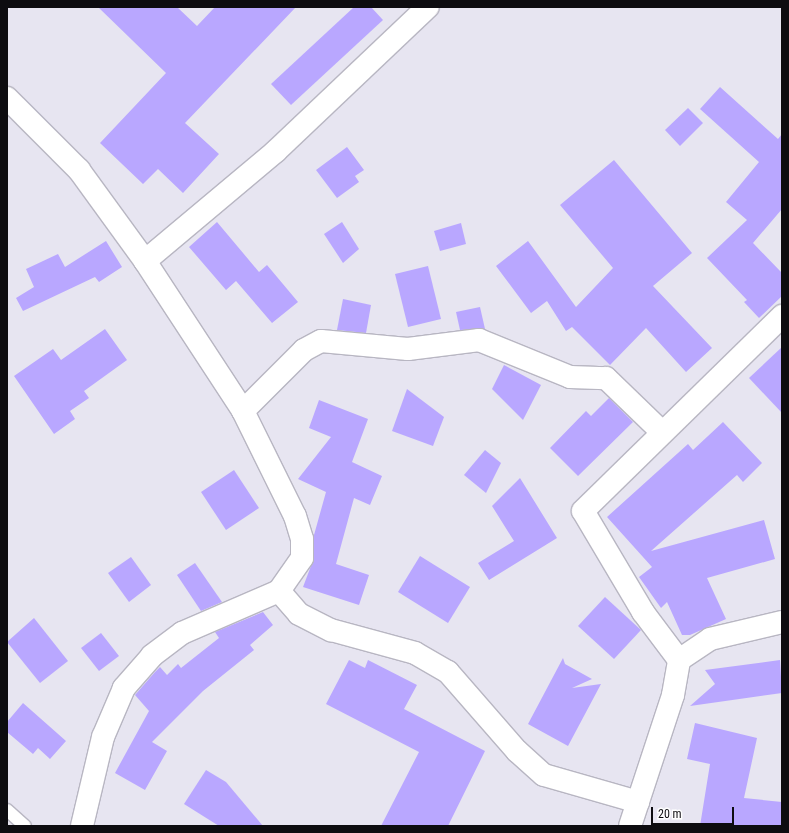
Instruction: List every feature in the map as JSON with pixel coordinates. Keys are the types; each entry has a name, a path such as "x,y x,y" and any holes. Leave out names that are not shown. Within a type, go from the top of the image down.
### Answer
{"street":[{"path":"145,261 276,151 428,7"},
{"path":"7,98 80,170 145,261 243,412 295,516 302,539 302,558 279,591 182,633 152,656 124,688 103,736 82,826"},
{"path":"679,660 643,612 583,511 782,316"},
{"path":"243,412 304,350 321,341 408,349 479,340 570,377 606,378 662,432"},
{"path":"279,591 299,614 331,630 415,653 448,672 517,751 544,775 638,802"},
{"path":"630,826 673,695 679,660 710,639 782,622"}],"lane":[{"path":"7,810 25,826"}],"building":[{"path":"98,7 177,7 197,26 215,7 296,7 185,123 219,154 183,193 158,169 143,184 100,143 166,73"},
{"path":"354,7 371,7 383,20 291,105 271,84"},
{"path":"720,87 778,139 782,134 782,209 753,243 782,273 782,296 759,318 744,302 747,300 707,258 747,220 726,202 759,162 700,109"},
{"path":"688,108 703,123 680,146 665,130"},
{"path":"347,147 364,170 355,176 359,182 337,198 316,170"},
{"path":"614,160 692,253 653,286 712,348 686,372 646,328 610,365 572,327 566,331 547,301 531,313 496,266 528,241 576,307 613,268 560,205"},
{"path":"217,222 259,272 267,265 298,302 272,323 236,281 226,290 189,247"},
{"path":"342,222 359,249 343,263 324,234"},
{"path":"461,223 466,244 440,251 434,231"},
{"path":"106,241 122,267 99,282 95,277 23,311 16,298 34,287 26,269 58,254 65,267"},
{"path":"428,266 441,319 408,327 395,274"},
{"path":"343,299 371,305 366,333 337,330"},
{"path":"480,307 485,329 460,330 456,312"},
{"path":"105,329 127,360 84,391 89,398 70,411 75,419 54,434 14,376 53,349 61,360"},
{"path":"782,347 782,413 749,378"},
{"path":"504,365 541,385 523,420 492,389"},
{"path":"407,389 444,417 433,446 392,431"},
{"path":"609,398 633,422 578,476 550,448 586,411 591,416"},
{"path":"319,400 368,419 352,462 382,476 370,505 354,498 336,564 369,575 359,605 303,587 314,558 314,535 326,492 298,479 331,437 309,428"},
{"path":"723,422 762,463 743,482 737,475 651,551 764,520 775,559 707,578 726,619 690,635 682,635 667,602 661,608 639,577 652,567 607,517 688,444 693,450"},
{"path":"485,450 501,463 486,493 464,475"},
{"path":"234,470 259,508 226,530 201,492"},
{"path":"520,478 557,538 489,580 478,563 514,541 492,506"},
{"path":"420,556 470,587 448,623 398,592"},
{"path":"131,557 151,585 129,602 108,573"},
{"path":"195,563 222,602 201,611 177,575"},
{"path":"605,597 641,630 614,659 578,626"},
{"path":"263,612 273,625 250,645 254,650 203,691 152,742 167,751 145,790 115,773 149,711 135,695 155,672 160,667 167,675 178,664 181,668 219,638 215,632"},
{"path":"34,618 68,661 40,683 7,642"},
{"path":"101,633 119,656 99,671 81,648"},
{"path":"563,658 565,664 592,679 572,688 601,684 568,746 528,724"},
{"path":"349,660 365,668 368,660 417,685 404,709 485,751 448,826 381,826 419,752 326,704"},
{"path":"780,660 782,693 690,706 715,684 705,670"},
{"path":"23,703 66,741 50,759 38,748 33,754 7,732 7,722"},
{"path":"695,723 757,738 744,798 782,802 782,826 700,826 710,764 687,759"},
{"path":"206,770 226,782 263,826 219,826 184,804"}]}
